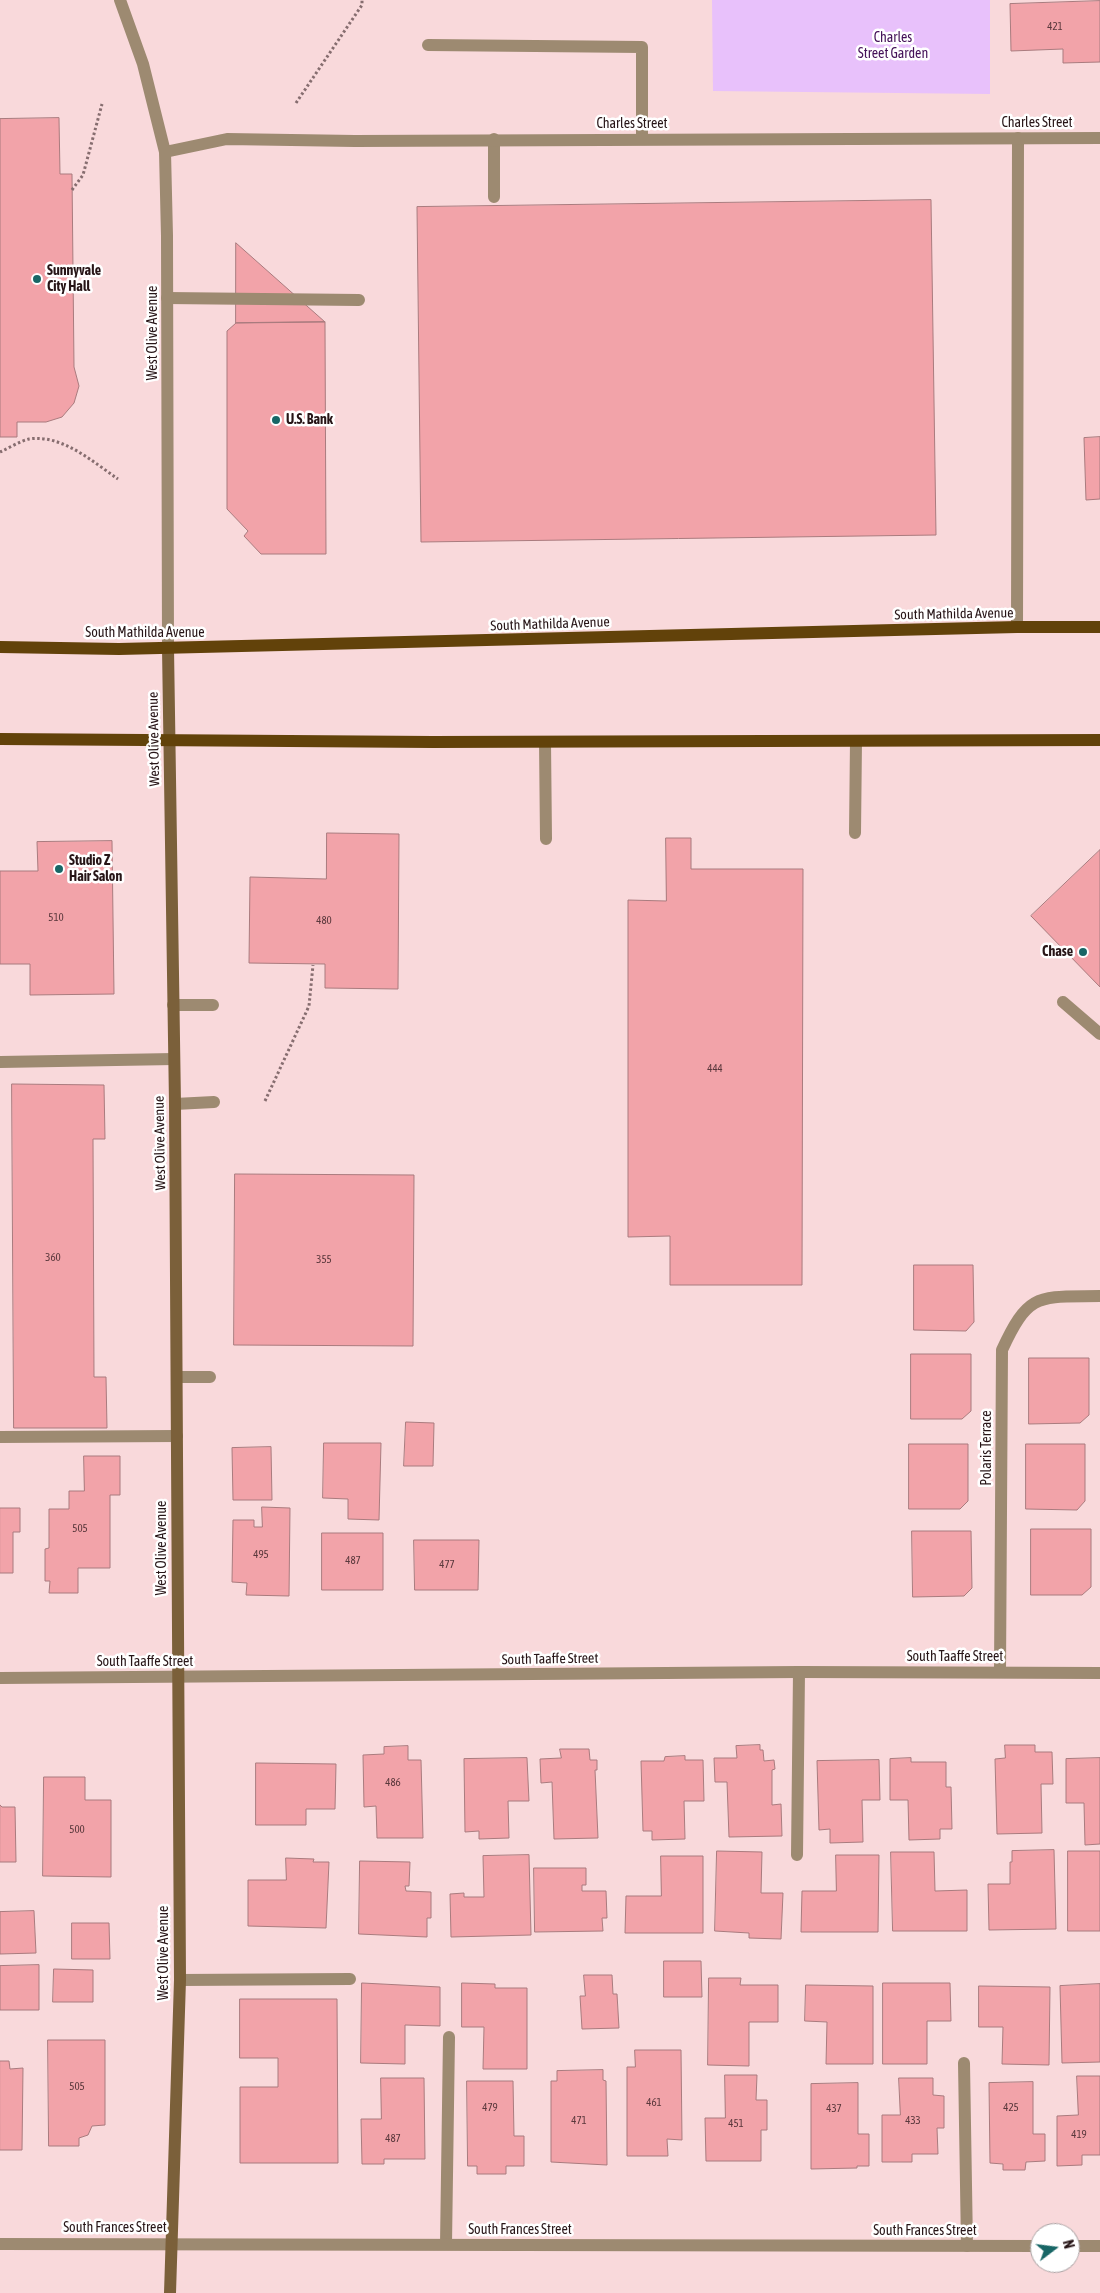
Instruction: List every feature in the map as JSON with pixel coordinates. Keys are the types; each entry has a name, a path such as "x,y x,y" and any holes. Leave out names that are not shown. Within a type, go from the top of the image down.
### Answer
{"main road":[{"name":"South Mathilda Avenue","path":"0,647 168,648 1017,627 1100,627"},
{"path":"0,739 545,742 1100,740"}],"street":[{"name":"West Olive Avenue","path":"120,0 143,64 165,152 168,740 175,1104 180,1980 170,2293"},
{"path":"428,44 642,47 642,139"},
{"path":"1017,627 1018,138"},
{"name":"Charles Street","path":"165,152 226,139 355,141 1100,138"},
{"path":"494,139 494,197"},
{"path":"167,298 358,300"},
{"path":"855,833 856,741"},
{"path":"545,742 546,840"},
{"path":"1063,1002 1100,1034"},
{"path":"173,1005 213,1005"},
{"path":"0,1062 174,1059"},
{"path":"175,1104 214,1102"},
{"name":"Polaris Terrace","path":"1000,1672 1002,1350 1015,1323 1032,1302 1053,1297 1100,1296"},
{"path":"177,1376 210,1377"},
{"path":"0,1437 177,1436"},
{"path":"797,1855 799,1672"},
{"name":"South Taaffe Street","path":"0,1678 799,1672 1100,1673"},
{"path":"180,1980 350,1978"},
{"path":"446,2244 449,2037"},
{"path":"964,2063 967,2246"},
{"name":"South Frances Street","path":"0,2244 1030,2246"},
{"path":"1080,2246 1100,2246"}],"path":[{"path":"296,103 362,4 362,0"},
{"path":"72,190 83,175 102,104"},
{"path":"0,452 28,439 49,439 76,450 118,479"},
{"path":"265,1101 309,1006 313,965"}],"green space":[{"name":"Charles Street Garden","path":"712,0 990,0 990,94 713,91"}],"building":[{"path":"1100,1 1100,62 1063,63 1063,49 1011,51 1010,4"},
{"name":"Sunnyvale City Hall","path":"59,118 60,174 72,174 74,367 79,386 74,403 62,417 46,422 17,422 17,437 0,437 0,119"},
{"path":"931,200 936,535 421,542 417,207"},
{"path":"236,243 325,322 236,323"},
{"name":"U.S. Bank","path":"325,322 326,554 261,554 244,536 248,531 227,509 227,331 236,323"},
{"path":"1100,437 1100,499 1086,500 1084,438"},
{"path":"327,833 399,834 398,989 325,988 325,964 249,963 250,877 326,879"},
{"path":"666,838 691,838 691,869 803,869 802,1285 670,1285 670,1236 628,1237 628,900 666,901"},
{"path":"112,841 114,994 30,995 30,964 0,964 0,871 38,871 37,842"},
{"name":"Chase","path":"1100,850 1100,987 1031,916"},
{"path":"12,1084 104,1085 105,1139 93,1139 94,1377 106,1377 107,1428 14,1428"},
{"path":"235,1174 414,1175 413,1346 234,1345"},
{"path":"914,1265 973,1265 974,1322 966,1331 914,1330"},
{"path":"911,1354 971,1354 971,1411 962,1419 911,1419"},
{"path":"1029,1358 1089,1358 1089,1415 1080,1423 1029,1424"},
{"path":"406,1422 434,1423 433,1466 404,1466"},
{"path":"324,1443 381,1443 379,1520 348,1519 348,1499 323,1498"},
{"path":"909,1444 968,1444 968,1501 960,1509 909,1509"},
{"path":"1026,1444 1085,1444 1085,1501 1077,1510 1026,1509"},
{"path":"271,1447 272,1500 233,1500 232,1448"},
{"path":"84,1456 120,1456 120,1495 110,1495 110,1568 78,1568 78,1593 49,1593 50,1581 45,1581 45,1549 49,1548 49,1509 69,1509 69,1491 84,1491"},
{"path":"262,1507 290,1508 289,1596 246,1595 247,1583 232,1582 233,1520 254,1520 254,1527 262,1527"},
{"path":"0,1508 20,1508 20,1532 13,1532 13,1573 0,1573"},
{"path":"1031,1529 1091,1529 1091,1587 1082,1595 1031,1595"},
{"path":"912,1531 971,1531 972,1588 964,1596 913,1597"},
{"path":"322,1533 383,1533 383,1590 322,1590"},
{"path":"414,1540 479,1540 478,1590 415,1590"},
{"path":"760,1745 760,1750 763,1750 764,1761 774,1760 775,1769 772,1770 772,1805 781,1804 782,1836 729,1837 727,1782 715,1782 714,1758 737,1758 736,1746"},
{"path":"1005,1745 1035,1745 1035,1752 1052,1752 1053,1784 1041,1784 1042,1833 997,1834 995,1759 1005,1758"},
{"path":"408,1746 408,1760 421,1760 423,1838 377,1838 376,1806 364,1807 363,1755 384,1754 384,1747"},
{"path":"560,1749 589,1749 590,1760 597,1760 597,1770 595,1770 598,1838 554,1839 552,1782 541,1783 540,1759 561,1758"},
{"path":"685,1756 685,1760 703,1760 704,1801 684,1801 685,1839 652,1840 652,1831 643,1831 641,1761 664,1761 665,1757"},
{"path":"527,1758 529,1801 508,1801 509,1838 479,1839 479,1831 465,1832 464,1759"},
{"path":"911,1758 911,1762 946,1762 946,1787 951,1787 952,1829 940,1829 940,1839 909,1840 908,1800 890,1800 890,1759"},
{"path":"1100,1758 1100,1844 1085,1845 1084,1803 1066,1803 1066,1759"},
{"path":"879,1760 880,1800 862,1800 863,1842 830,1843 830,1829 819,1830 817,1761"},
{"path":"256,1763 336,1764 335,1809 306,1809 306,1825 256,1825"},
{"path":"44,1777 85,1777 85,1800 111,1800 111,1877 43,1876"},
{"path":"0,1805 2,1807 15,1807 16,1862 0,1862"},
{"path":"1054,1850 1056,1929 989,1930 988,1884 1010,1884 1012,1851"},
{"path":"717,1851 762,1852 761,1893 783,1893 781,1939 749,1938 749,1933 715,1931"},
{"path":"1068,1851 1100,1851 1100,1931 1068,1931"},
{"path":"891,1852 934,1852 935,1891 967,1890 967,1931 893,1931"},
{"path":"529,1855 531,1935 451,1937 450,1894 464,1893 464,1897 484,1897 483,1856"},
{"path":"836,1855 879,1855 878,1932 801,1932 802,1891 836,1891"},
{"path":"661,1856 703,1856 703,1933 625,1933 626,1896 661,1896"},
{"path":"286,1858 314,1859 313,1862 329,1862 326,1928 248,1926 248,1880 286,1880"},
{"path":"360,1861 410,1862 409,1886 405,1886 406,1891 431,1892 431,1918 427,1918 427,1937 359,1934"},
{"path":"534,1868 586,1868 586,1885 582,1885 582,1891 606,1891 607,1918 602,1918 603,1931 535,1932"},
{"path":"34,1911 36,1953 0,1954 0,1912"},
{"path":"72,1923 109,1923 110,1959 72,1959"},
{"path":"664,1961 701,1961 702,1997 664,1997"},
{"path":"39,1965 39,2010 0,2010 0,1966"},
{"path":"54,1969 93,1970 93,2002 53,2002"},
{"path":"584,1975 612,1975 613,1994 617,1994 619,2028 582,2029 580,1996 585,1996"},
{"path":"709,1978 741,1978 740,1985 778,1985 778,2022 749,2022 749,2066 708,2065"},
{"path":"362,1983 440,1987 440,2026 405,2025 405,2064 361,2063"},
{"path":"462,1983 495,1984 495,1988 527,1988 527,2069 483,2069 484,2027 462,2027"},
{"path":"883,1983 950,1983 951,2021 927,2021 927,2064 883,2064"},
{"path":"1100,1984 1100,2062 1062,2063 1060,1986"},
{"path":"806,1985 873,1986 873,2064 826,2064 827,2022 805,2021"},
{"path":"979,1986 1050,1987 1049,2065 1002,2064 1003,2027 979,2027"},
{"path":"240,1999 337,1999 338,2163 240,2163 240,2087 278,2087 278,2058 240,2058"},
{"path":"48,2040 105,2040 105,2125 92,2126 88,2135 79,2138 79,2146 49,2146"},
{"path":"635,2050 681,2050 682,2140 667,2139 668,2156 627,2156 627,2067 635,2067"},
{"path":"0,2061 9,2061 10,2069 23,2068 22,2150 0,2150"},
{"path":"603,2070 603,2080 606,2081 607,2165 551,2162 551,2081 557,2081 557,2071"},
{"path":"725,2075 757,2075 756,2100 767,2100 767,2130 761,2130 761,2161 706,2161 705,2118 725,2118"},
{"path":"1077,2076 1100,2076 1100,2155 1082,2155 1082,2165 1057,2166 1057,2116 1078,2115"},
{"path":"381,2078 424,2078 425,2159 384,2159 384,2164 362,2164 361,2119 381,2119"},
{"path":"899,2078 933,2078 933,2095 944,2096 944,2128 937,2128 938,2154 912,2154 912,2162 882,2162 882,2115 900,2115"},
{"path":"467,2081 513,2081 514,2136 524,2136 524,2166 506,2166 506,2174 477,2174 477,2166 468,2166"},
{"path":"1033,2082 1033,2134 1045,2134 1045,2161 1026,2162 1025,2170 1003,2170 1003,2164 990,2163 989,2083"},
{"path":"858,2083 858,2134 869,2134 869,2166 811,2169 811,2084"}],"place":[{"name":"Sunnyvale City Hall","path":"37,279"},
{"name":"U.S. Bank","path":"276,420"},
{"name":"Studio Z Hair Salon","path":"59,869"},
{"name":"Chase","path":"1083,952"}]}
